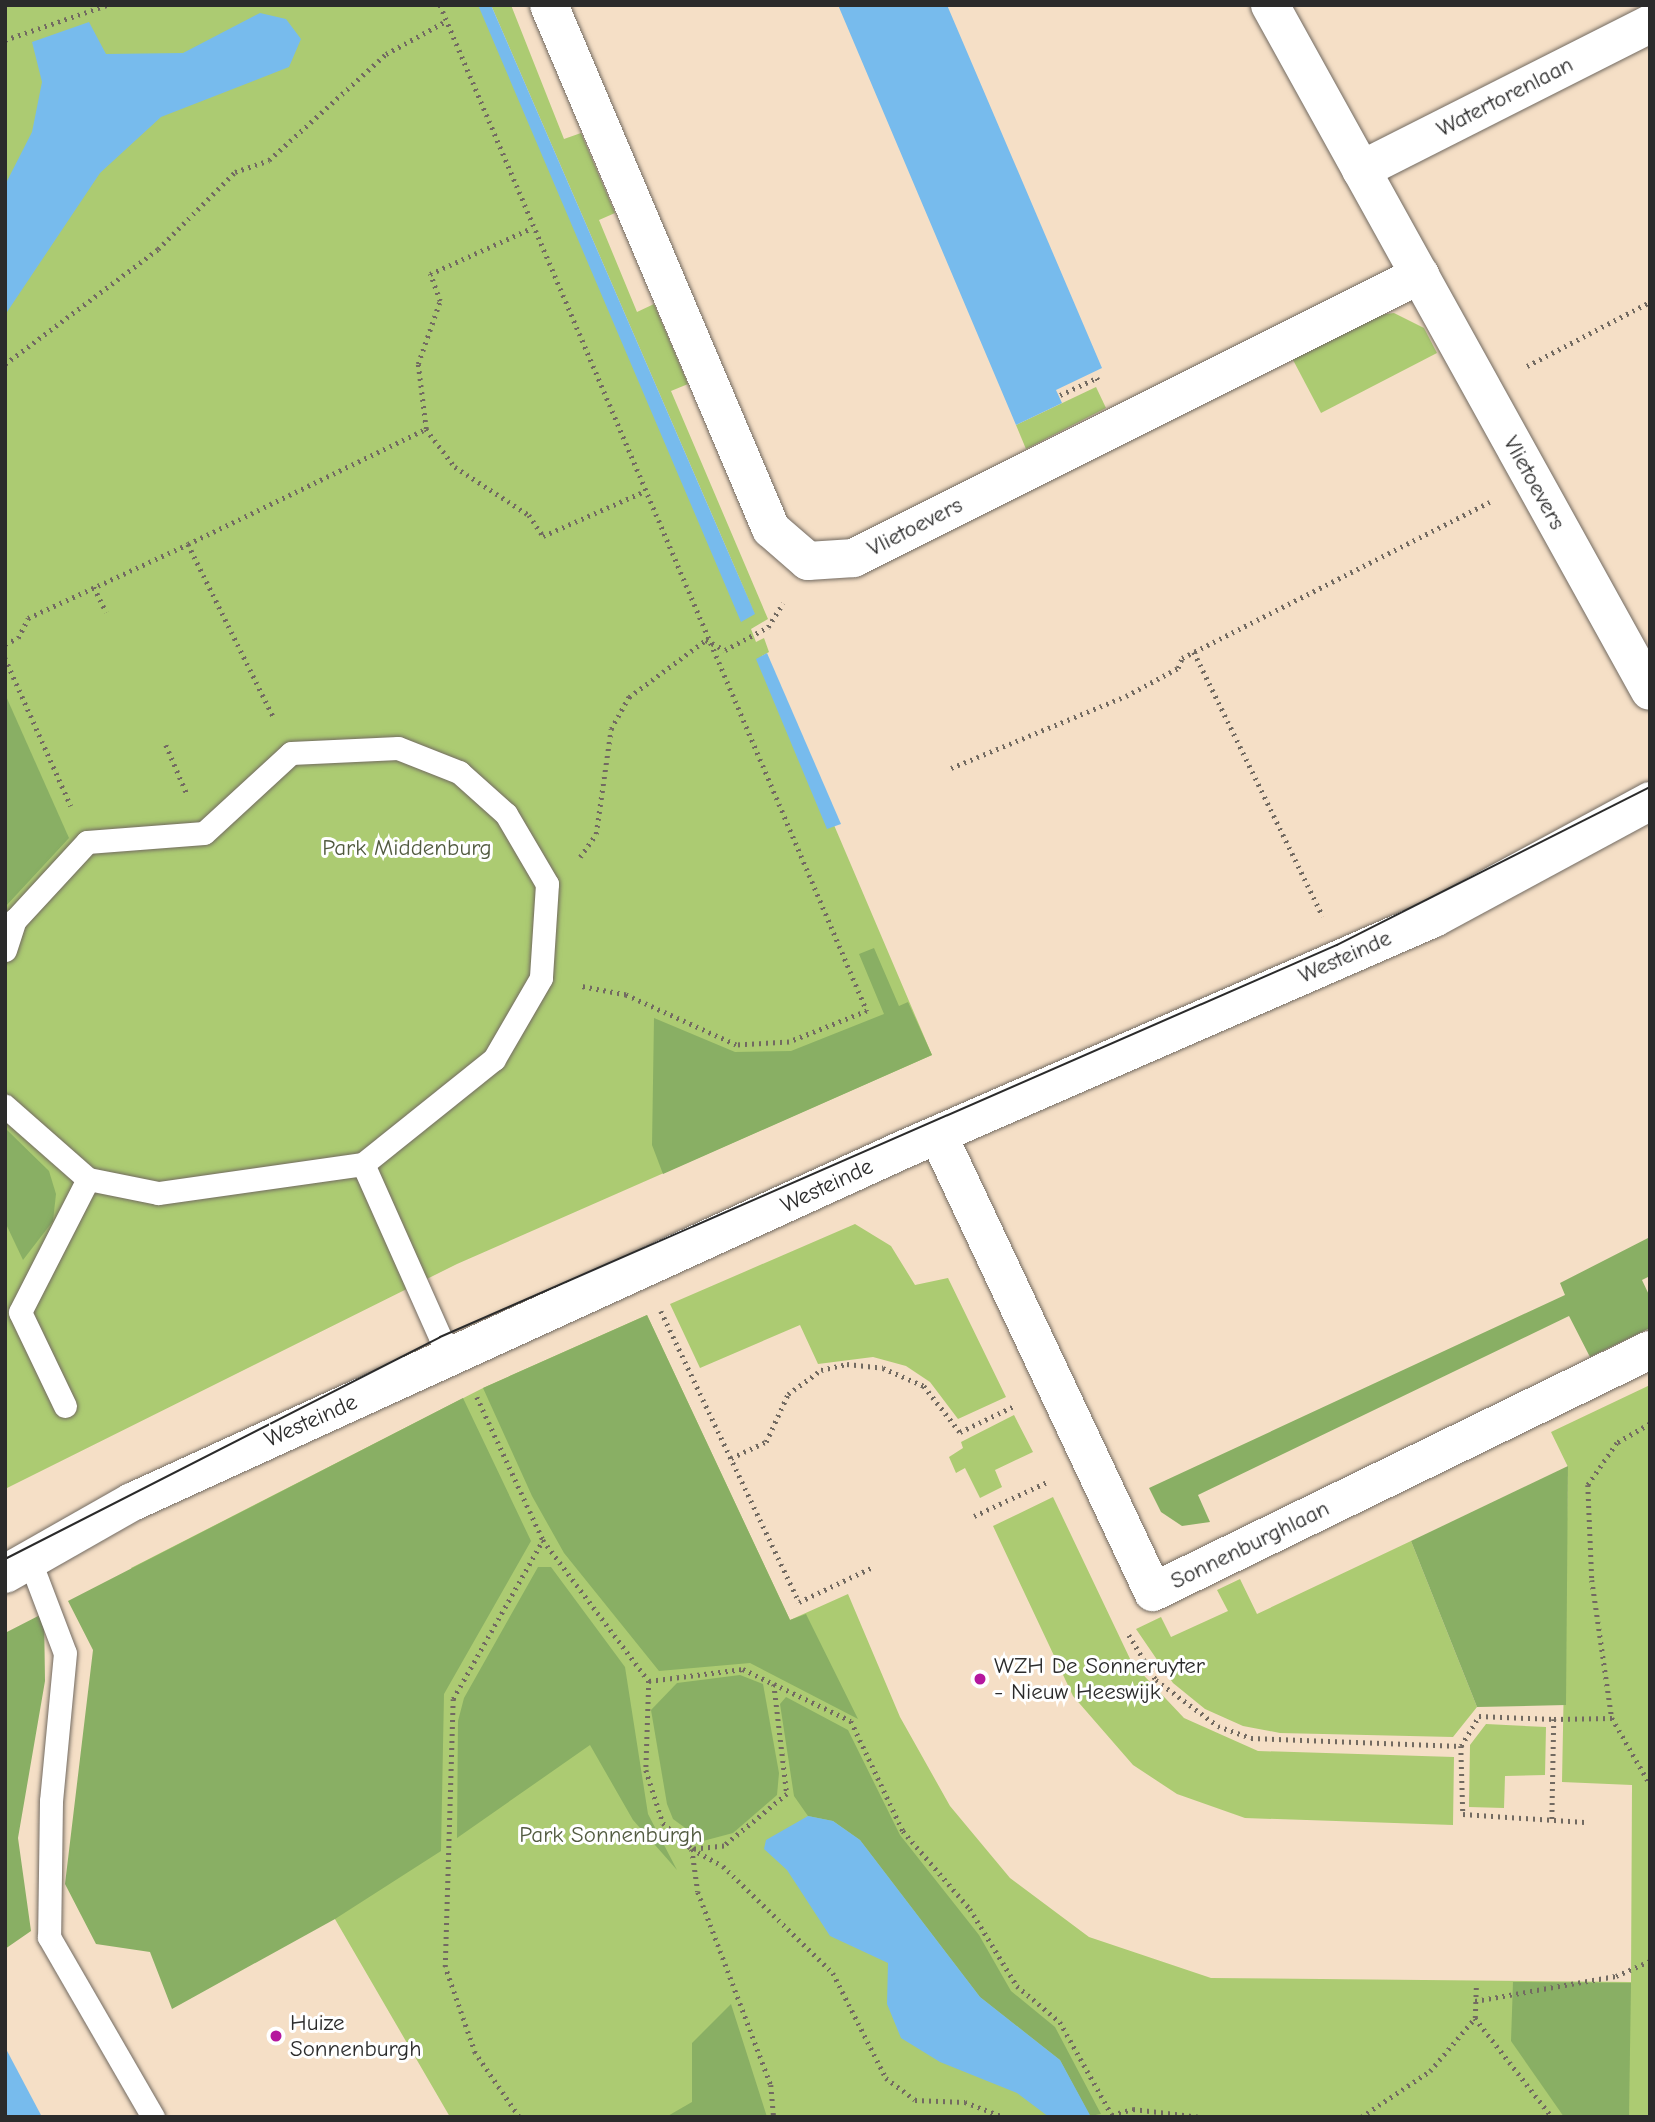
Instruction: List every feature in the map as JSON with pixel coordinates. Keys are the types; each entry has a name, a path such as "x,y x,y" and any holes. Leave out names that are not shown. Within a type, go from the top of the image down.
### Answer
{"street":[{"name":"Vlietoevers","path":"548,5 771,529 808,561 854,558 1420,275"},
{"name":"Vlietoevers","path":"1270,5 1650,691"},
{"name":"Watertorenlaan","path":"1361,170 1650,24"},
{"name":"Westeinde","path":"18,1567 132,1502 642,1273 938,1135 1434,918 1650,801"},
{"name":"Sonnenburghlaan","path":"938,1135 1153,1592 1650,1350"}],"lane":[{"path":"5,950 15,920 87,842 204,833 291,753 398,748 459,772 506,814 547,884 541,978 494,1059 363,1164 158,1194 88,1178 5,1106"},
{"path":"363,1164 440,1337 457,1354"},
{"path":"65,1406 20,1312 88,1178"},
{"path":"18,1567 65,1653 51,1801 49,1937 153,2117"}],"path":[{"path":"5,40 107,5"},
{"path":"440,5 706,640 867,1011 789,1042 736,1045 626,995 541,978"},
{"path":"5,364 158,248 235,172 270,160 386,54 446,21"},
{"path":"532,228 430,274 440,301 418,364 426,429 455,467 529,514 543,536 645,491"},
{"path":"1483,389 1650,302"},
{"path":"5,644 18,638 28,618 426,429"},
{"path":"951,768 1126,696 1178,668 1194,652 1532,481"},
{"path":"188,544 291,753"},
{"path":"94,587 106,612"},
{"path":"706,640 725,650 768,627"},
{"path":"547,884 575,863 596,834 611,729 629,697 706,640"},
{"path":"1194,652 1342,958"},
{"path":"5,658 87,842"},
{"path":"166,745 184,786"},
{"path":"642,1273 799,1602 871,1568"},
{"path":"457,1354 542,1540 649,1681 646,1770 663,1823 692,1849 723,1866 832,1973 886,2078 915,2099 965,2102 1004,2117"},
{"path":"731,1458 766,1442 788,1394 821,1370 847,1364 883,1368 924,1386 960,1432 1019,1403"},
{"path":"1013,1391 1025,1416"},
{"path":"1650,1424 1617,1443 1588,1485 1592,1580 1612,1718 1650,1784"},
{"path":"1048,1466 1059,1491"},
{"path":"974,1516 1053,1479"},
{"path":"519,2117 475,2053 445,1967 453,1699 542,1540"},
{"path":"1124,1623 1156,1680 1195,1713 1251,1738 1461,1746"},
{"path":"649,1681 743,1669 851,1721 903,1831 970,1909 1017,1986 1060,2022 1111,2116 1133,2109 1201,2117"},
{"path":"692,1849 724,1846 787,1794 774,1684"},
{"path":"1585,1822 1463,1814 1461,1746 1479,1716 1612,1718"},
{"path":"1552,1820 1554,1719"},
{"path":"692,1849 698,1892 771,2085 774,2117"},
{"path":"1475,2001 1616,1976 1650,1961"},
{"path":"1476,1984 1475,2018 1552,2117"},
{"path":"1361,2117 1430,2071 1475,2018"}],"green space":[{"name":"Park Middenburg","path":"486,5 755,614 491,5 511,5 564,139 581,133 615,213 599,220 637,312 654,304 688,384 671,391 768,619 751,629 756,642 764,638 769,652 762,656 932,1055 457,1264 5,1489 5,6"},
{"path":"1394,313 1424,328 1437,353 1321,413 1292,358 1378,315"},
{"path":"1096,387 1106,408 1026,449 1016,425"},
{"path":"5,694 69,838 5,907"},
{"path":"874,948 899,1006 908,1002 932,1055 663,1174 652,1145 654,1018 735,1052 791,1051 884,1014 859,954"},
{"path":"5,1128 49,1171 56,1194 53,1221 23,1260 5,1222"},
{"path":"855,1224 891,1246 915,1285 948,1278 1006,1397 958,1419 930,1382 906,1366 873,1357 818,1364 800,1325 700,1368 670,1304"},
{"path":"1650,1237 1650,1276 1642,1280 1650,1297 1650,1328 1590,1357 1569,1316 1198,1495 1210,1522 1182,1526 1161,1512 1149,1488 1565,1295 1560,1283"},
{"name":"Park Sonnenburgh","path":"647,1315 790,1620 848,1594 900,1717 950,1806 1010,1878 1089,1937 1211,1978 1631,1982 1632,1785 1562,1782 1568,1467 1551,1432 1650,1385 1650,2117 450,2117 131,1568 483,1388"},
{"path":"647,1315 790,1620 806,1614 858,1719 750,1663 659,1671 564,1553 532,1496 483,1388"},
{"path":"463,1398 531,1541 444,1694 441,1851 335,1919 172,2009 150,1952 96,1944 65,1884 93,1650 68,1601"},
{"path":"1014,1415 1033,1452 995,1470 1002,1487 980,1498 965,1468 956,1473 949,1457 963,1448 961,1442"},
{"path":"1568,1466 1566,1705 1477,1707 1411,1541"},
{"path":"1053,1497 1132,1663 1184,1718 1258,1751 1454,1757 1453,1825 1245,1818 1177,1794 1133,1765 1073,1696 993,1526"},
{"path":"1411,1541 1477,1707 1453,1737 1280,1733 1243,1726 1205,1709 1173,1683 1136,1629 1161,1617 1171,1637 1228,1611 1217,1590 1240,1579 1257,1614"},
{"path":"538,1567 551,1567 625,1667 648,1814 677,1870 633,1820 590,1745 457,1838 458,1721 464,1698"},
{"path":"44,1613 45,1681 18,1838 31,1931 5,1949 5,1633"},
{"path":"740,1675 763,1684 779,1773 777,1795 733,1833 703,1841 673,1819 667,1804 651,1710 677,1683"},
{"path":"786,1697 848,1730 900,1835 979,1935 1011,1991 1055,2027 1101,2114 1090,2116 1060,2060 980,1997 860,1840 833,1821 808,1816 794,1796 780,1704"},
{"path":"1486,1724 1546,1727 1545,1775 1505,1776 1504,1808 1469,1807 1470,1745"},
{"path":"1513,1982 1631,1983 1629,2117 1564,2117 1511,2041"},
{"path":"731,2004 767,2117 666,2117 692,2102 692,2043"}],"water":[{"path":"478,5 491,5 755,614 741,622"},
{"path":"838,5 947,5 1102,368 1056,390 1062,403 1016,425"},
{"path":"260,13 286,19 301,39 289,67 161,117 100,173 5,315 5,185 32,132 42,82 32,42 89,22 106,54 183,53"},
{"path":"767,653 841,824 827,829 756,659"},
{"path":"808,1816 833,1821 860,1840 980,1997 1060,2060 1091,2117 1049,2117 1017,2093 940,2062 901,2038 887,2004 888,1963 830,1936 787,1870 764,1849 766,1840"},
{"path":"5,2047 42,2117 5,2117"}],"tram line":[{"path":"5,1559 440,1337 1337,945 1650,787"}],"place":[{"name":"WZH De Sonneruyter - Nieuw Heeswijk","path":"980,1679"},
{"name":"Huize Sonnenburgh","path":"276,2036"}]}
